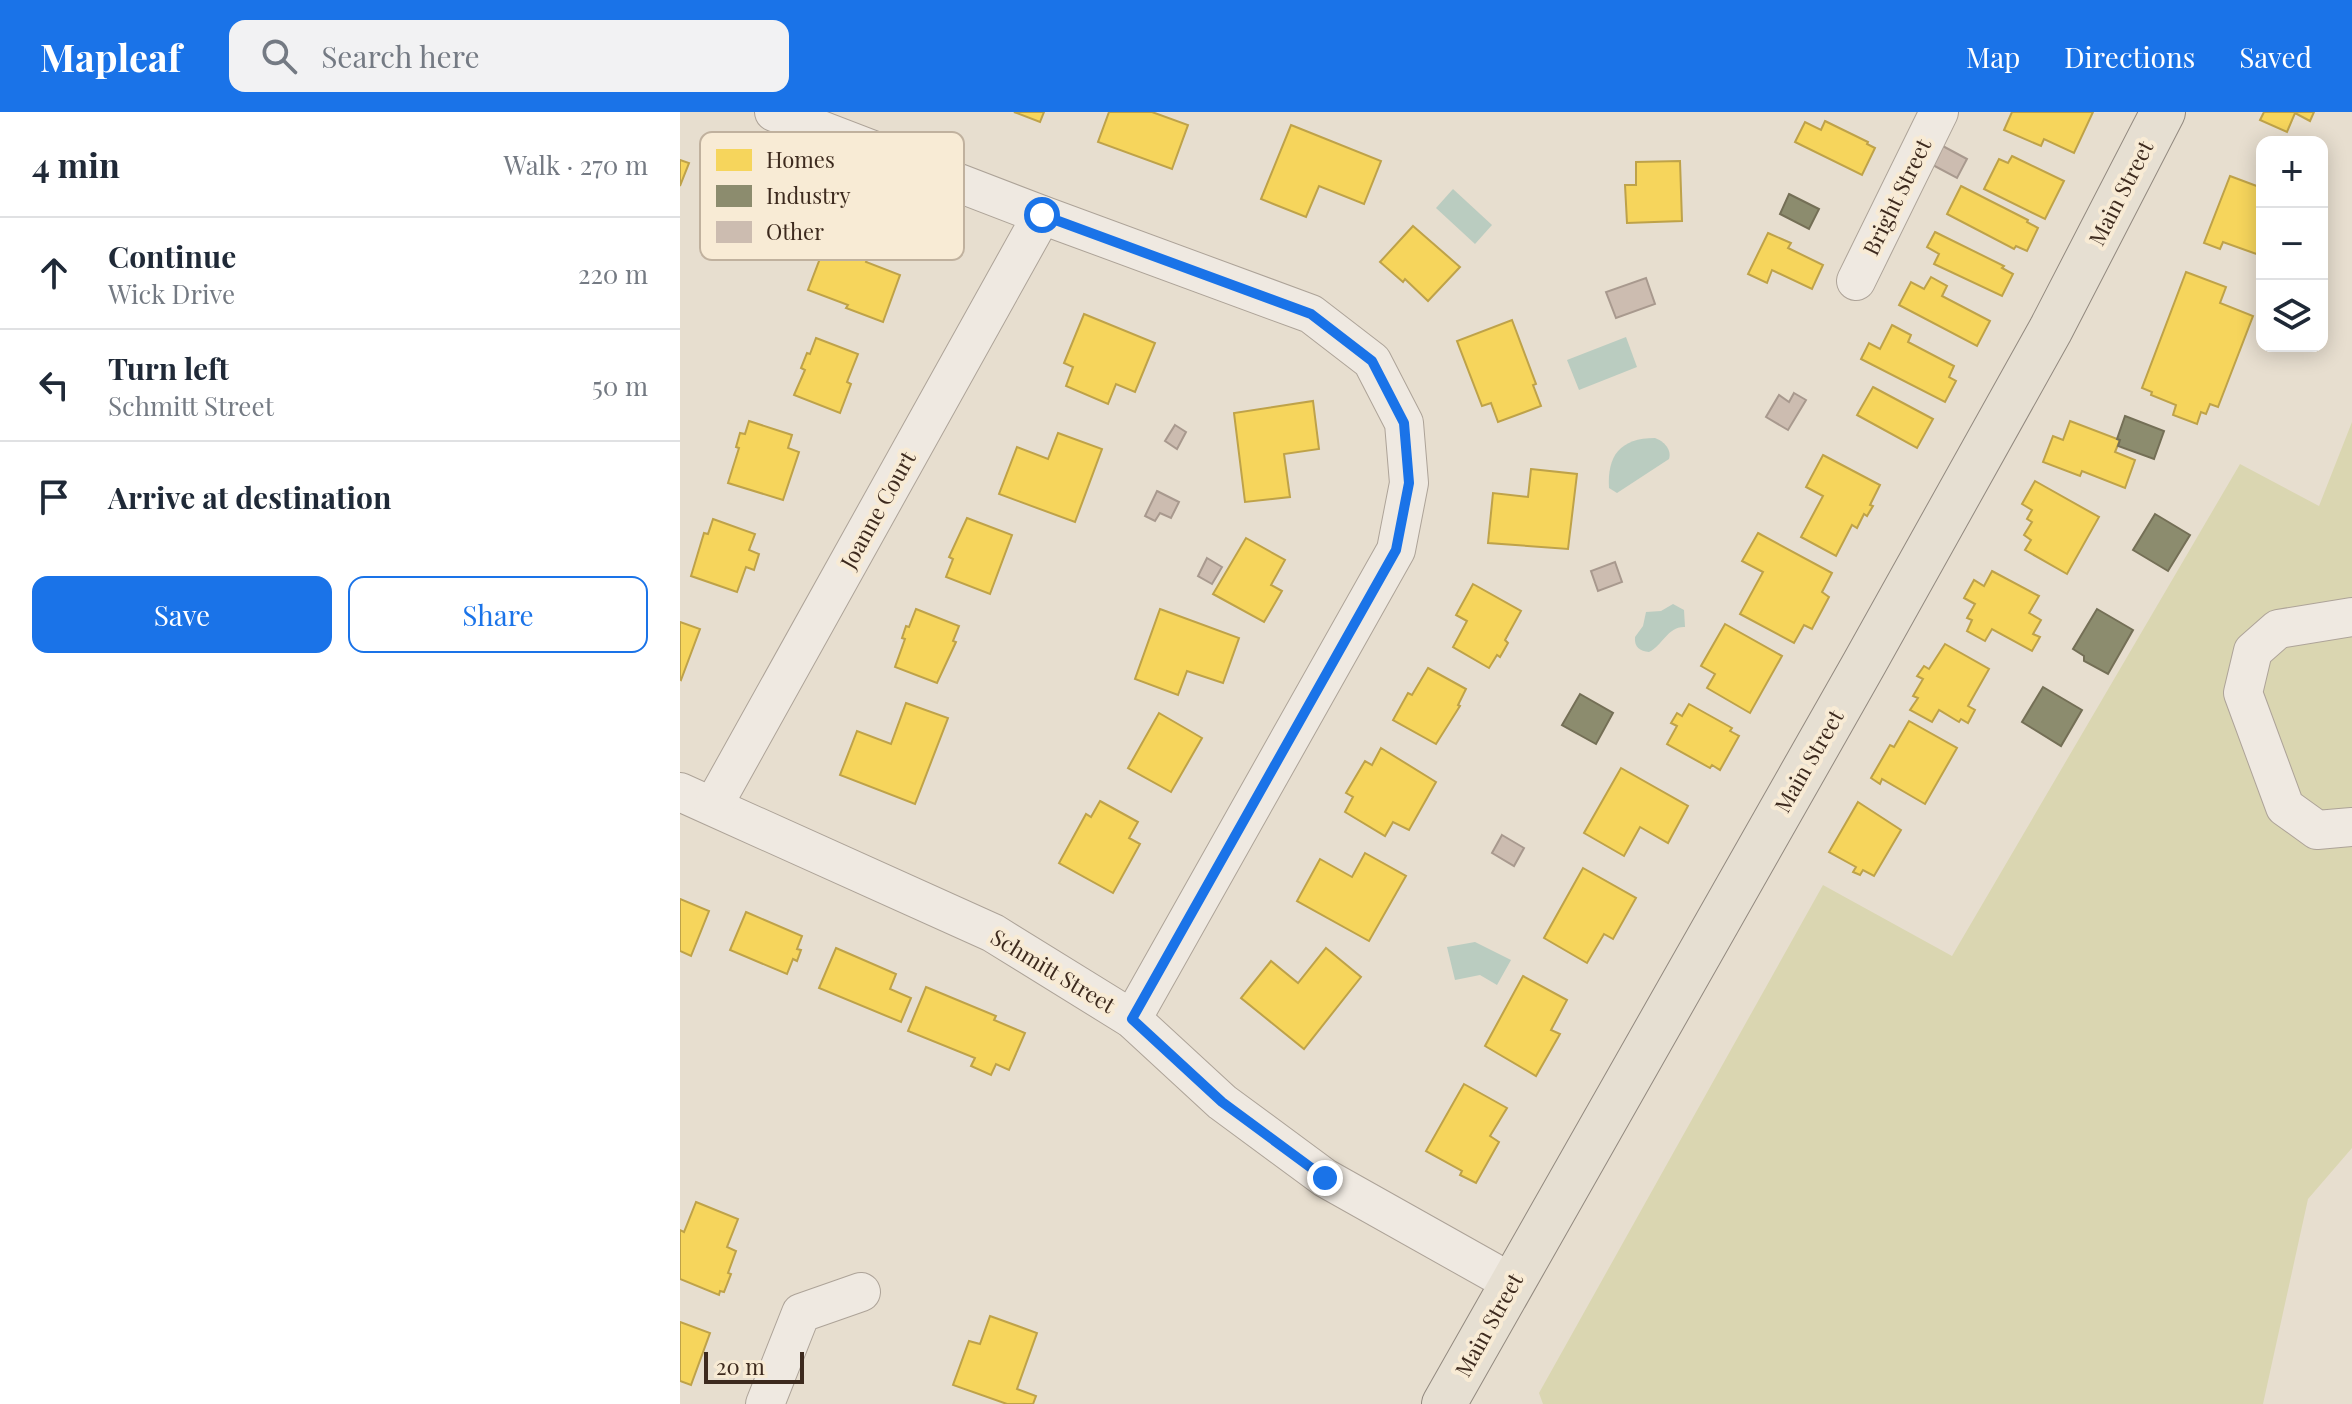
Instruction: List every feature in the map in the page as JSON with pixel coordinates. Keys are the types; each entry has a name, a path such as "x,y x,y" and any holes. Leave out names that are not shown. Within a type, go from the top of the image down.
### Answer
{"main road":[{"name":"Main Street","path":"1444,1404 2051,329 2163,112"}],"street":[{"path":"774,112 826,132"},
{"name":"Bright Street","path":"1856,281 1939,112"},
{"path":"964,185 1311,314 1372,361 1404,423 1409,483 1396,550 1132,1019"},
{"name":"Joanne Court","path":"696,799 1042,215"},
{"path":"2352,617 2278,629 2253,651 2243,693 2285,807 2317,830 2352,827"},
{"name":"Schmitt Street","path":"696,799 993,933 1132,1019 1222,1102 1325,1178 1512,1283"},
{"path":"765,1404 801,1313 861,1292"}],"shaded area":[{"path":"1453,189 1492,225 1475,244 1436,208"},
{"path":"1626,337 1637,367 1579,390 1567,360"},
{"path":"2352,422 2352,1148 2308,1199 2263,1404 1543,1404 1539,1393 1823,885 1952,956 2240,464 2319,506"},
{"path":"1655,438 1666,446 1669,459 1617,493 1609,488 1610,467 1618,451 1633,441"},
{"path":"1673,604 1684,610 1685,627 1674,630 1649,652 1638,648 1635,637 1643,626 1646,612 1661,611"},
{"path":"1475,942 1511,960 1497,985 1480,975 1455,980 1447,947"}],"building: Homes":[{"path":"1014,112 1044,112 1040,122"},
{"path":"1109,112 1152,112 1188,125 1172,169 1098,142"},
{"path":"2012,112 2093,112 2074,153 2044,139 2041,146 2004,130"},
{"path":"2264,112 2314,112 2310,121 2295,113 2287,132 2260,120"},
{"path":"1825,121 1875,148 1862,175 1795,142 1805,122 1821,130"},
{"path":"1291,125 1381,161 1364,204 1319,186 1306,217 1261,199"},
{"path":"2012,156 2064,181 2045,219 1984,189 1999,159 2008,163"},
{"path":"680,160 689,163 680,186"},
{"path":"1680,161 1682,221 1627,223 1625,185 1636,185 1636,162"},
{"path":"2230,176 2256,186 2256,254 2223,242 2220,249 2204,243"},
{"path":"1961,186 2038,228 2027,251 2016,246 2014,249 1947,214"},
{"path":"1413,226 1460,267 1428,301 1405,279 1403,282 1380,262"},
{"path":"1935,232 2004,266 2002,268 2013,274 2002,296 1934,264 1939,254 1927,247"},
{"path":"1768,233 1791,243 1788,248 1823,265 1812,289 1772,270 1767,283 1748,274"},
{"path":"819,260 867,260 900,275 883,322 808,290"},
{"path":"2186,272 2226,287 2220,303 2253,316 2218,407 2210,404 2206,414 2201,412 2197,424 2173,415 2176,405 2142,388"},
{"path":"1931,277 1947,286 1942,296 1990,321 1977,346 1899,305 1911,282 1924,289"},
{"path":"1084,314 1155,343 1135,392 1116,384 1108,404 1066,386 1073,367 1064,363"},
{"path":"1512,320 1541,406 1498,422 1491,403 1482,406 1457,341"},
{"path":"1892,325 1911,335 1908,342 1954,366 1949,377 1956,381 1945,402 1861,359 1869,343 1880,349"},
{"path":"816,338 858,354 840,413 794,395 805,370 801,368"},
{"path":"1873,387 1933,419 1917,448 1857,415"},
{"path":"1313,401 1319,449 1284,454 1290,497 1245,502 1234,413"},
{"path":"749,421 792,435 788,448 799,452 783,500 728,483 739,448 736,447 740,433 745,434"},
{"path":"2070,421 2120,440 2115,452 2135,460 2125,488 2082,471 2080,476 2043,462 2053,436 2063,440"},
{"path":"1058,433 1102,449 1075,522 999,494 1017,447 1048,459"},
{"path":"1823,455 1880,485 1867,516 1864,514 1857,528 1852,525 1836,556 1801,537 1823,496 1806,487"},
{"path":"1531,469 1577,474 1568,549 1488,543 1493,493 1528,497"},
{"path":"2035,481 2099,517 2067,574 2025,550 2031,540 2024,535 2032,522 2027,519 2032,510 2022,504"},
{"path":"967,518 1012,535 990,594 946,577 953,559 949,557"},
{"path":"713,519 755,534 749,550 759,554 754,570 746,567 737,592 691,576 704,533 708,534"},
{"path":"1758,533 1832,573 1822,592 1829,597 1812,629 1804,625 1794,643 1740,614 1763,572 1742,561"},
{"path":"1246,538 1285,560 1271,585 1282,591 1264,622 1213,594"},
{"path":"1992,571 2039,596 2029,613 2041,620 2033,634 2040,637 2032,651 1992,629 1985,641 1967,631 1972,620 1967,618 1975,604 1964,598 1974,580 1984,586"},
{"path":"1473,584 1521,611 1505,640 1508,643 1489,668 1453,647 1467,621 1456,615"},
{"path":"916,609 959,626 953,641 956,642 937,683 895,667 905,639 902,638 906,626 909,627"},
{"path":"1160,609 1239,638 1223,683 1187,671 1178,695 1135,679"},
{"path":"680,622 700,629 681,680 680,679"},
{"path":"1725,624 1782,656 1750,713 1707,688 1715,674 1701,666"},
{"path":"1945,644 1989,669 1968,706 1975,710 1968,723 1961,719 1959,722 1939,710 1932,722 1910,710 1918,698 1913,696 1923,679 1917,676 1924,666 1929,669"},
{"path":"1428,668 1466,689 1460,706 1436,744 1393,720 1408,693 1412,695"},
{"path":"906,703 948,718 915,804 840,775 857,731 891,744"},
{"path":"1689,704 1732,728 1730,731 1739,736 1720,770 1712,765 1710,768 1667,744 1677,726 1671,723 1677,713 1682,716"},
{"path":"1159,713 1202,738 1171,792 1128,768"},
{"path":"1909,721 1957,748 1925,804 1882,779 1880,784 1871,778 1890,745 1894,747"},
{"path":"1381,748 1436,782 1409,830 1393,822 1385,836 1345,812 1353,797 1346,793 1365,761 1372,765"},
{"path":"1621,768 1688,806 1668,843 1640,827 1624,856 1584,833"},
{"path":"1100,801 1138,822 1129,838 1140,844 1113,893 1059,863 1086,814 1091,817"},
{"path":"1858,802 1901,830 1874,876 1863,870 1860,875 1853,872 1856,867 1829,852"},
{"path":"1365,853 1406,876 1369,941 1297,901 1320,859 1352,877"},
{"path":"1583,868 1636,898 1613,939 1604,934 1587,963 1544,938"},
{"path":"680,899 709,911 691,956 680,951"},
{"path":"746,912 802,936 797,961 793,959 787,974 730,950"},
{"path":"836,948 896,974 890,989 911,998 901,1022 819,988"},
{"path":"1326,948 1361,977 1304,1049 1241,998 1271,961 1298,983"},
{"path":"1523,976 1567,1000 1551,1030 1560,1034 1536,1076 1485,1046"},
{"path":"926,987 996,1016 994,1020 1025,1033 1009,1070 996,1064 991,1075 971,1066 975,1058 908,1031"},
{"path":"1464,1084 1507,1108 1490,1136 1499,1142 1476,1183 1460,1175 1462,1171 1426,1151"},
{"path":"696,1202 738,1219 727,1247 736,1251 728,1273 731,1274 724,1292 720,1291 719,1295 680,1279 680,1230 684,1232"},
{"path":"990,1316 1037,1333 1017,1389 1036,1396 1033,1404 1007,1404 953,1385 969,1341 980,1344"},
{"path":"680,1322 710,1333 691,1385 680,1381"}],"building: Industry":[{"path":"1789,194 1819,209 1809,229 1780,214"},
{"path":"2125,416 2164,431 2154,459 2118,446 2120,440 2117,439"},
{"path":"2155,514 2190,535 2168,571 2133,550"},
{"path":"2097,609 2133,630 2108,674 2084,661 2084,656 2073,649"},
{"path":"2043,687 2082,710 2061,746 2022,722"},
{"path":"1580,694 1613,713 1596,744 1562,725"}],"building: Other":[{"path":"1939,144 1967,159 1957,178 1929,163"},
{"path":"1646,278 1655,304 1616,318 1606,292"},
{"path":"1794,393 1806,400 1788,430 1766,417 1779,395 1789,402"},
{"path":"1175,425 1186,432 1177,449 1165,441"},
{"path":"1157,491 1179,502 1171,518 1160,513 1155,521 1145,516"},
{"path":"1207,558 1222,567 1212,584 1198,576"},
{"path":"1615,562 1622,582 1598,591 1591,571"},
{"path":"1502,835 1524,848 1514,866 1492,853"}],"route":[{"path":"1042,215 1311,314 1372,361 1404,423 1409,483 1396,550 1132,1019 1222,1102 1325,1178"}]}
